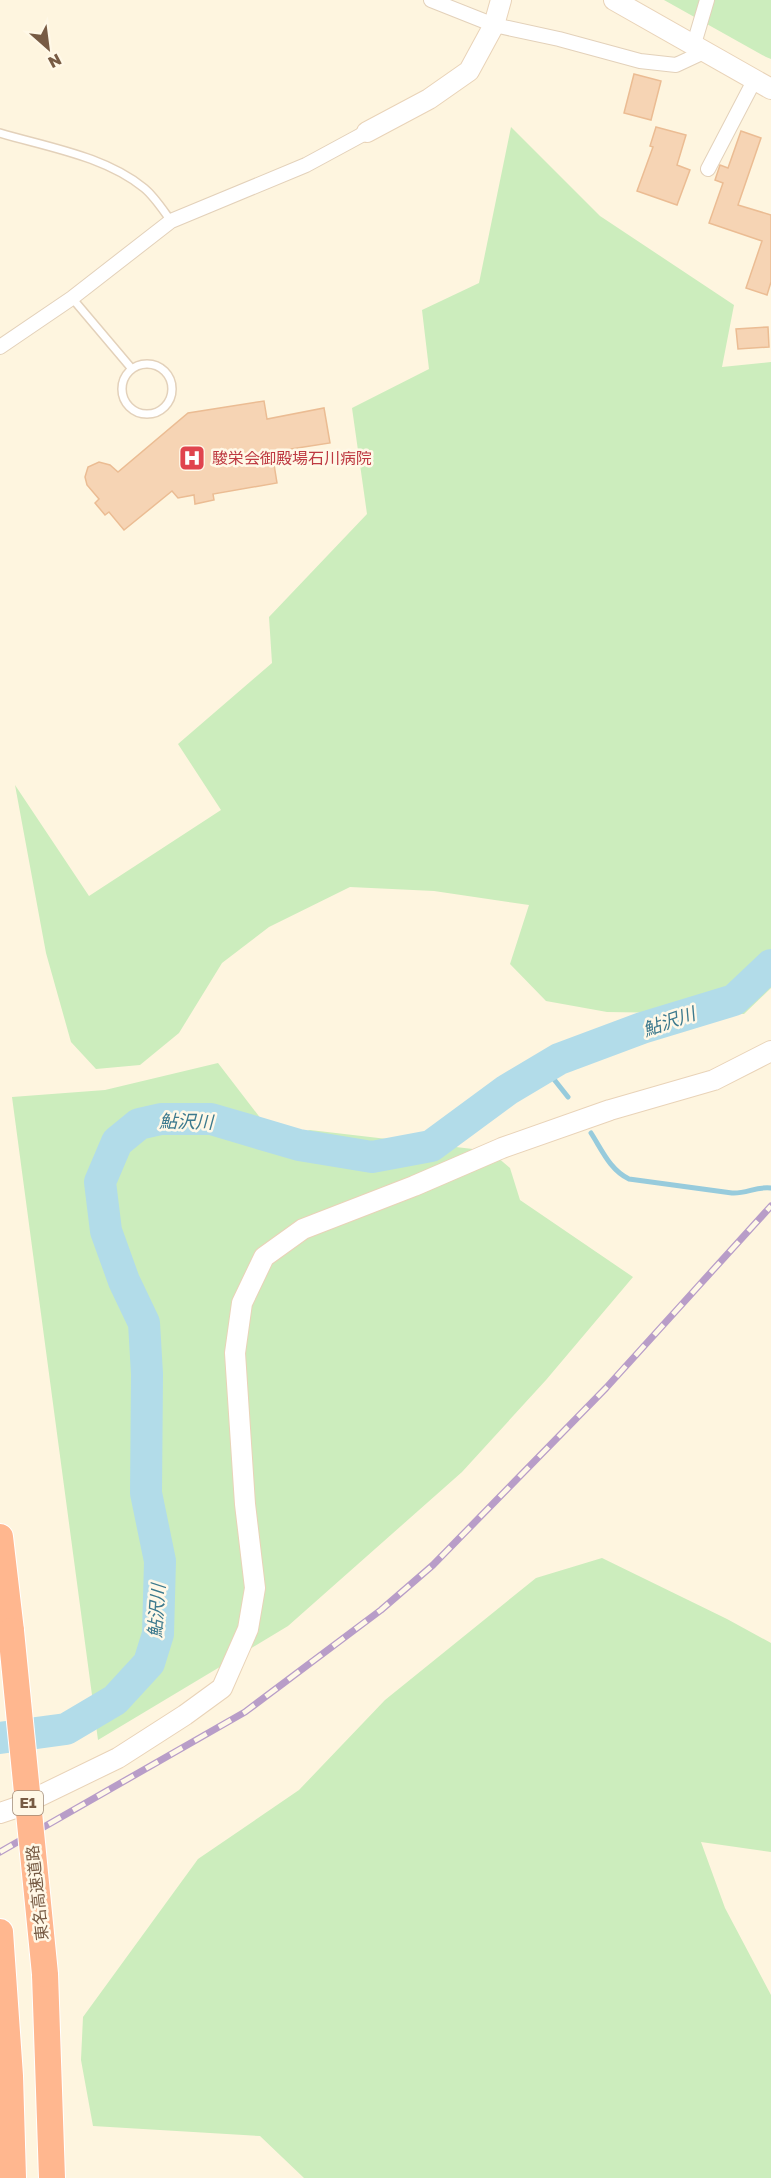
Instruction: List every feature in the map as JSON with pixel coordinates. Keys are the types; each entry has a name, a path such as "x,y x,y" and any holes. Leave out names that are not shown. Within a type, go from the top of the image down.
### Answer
{"highway":[{"name":"東名高速道路","path":"0,1537 45,1974 52,2178"},
{"path":"0,1932 13,2178"},
{"path":"48,2037 66,2178"}],"street":[{"path":"431,0 494,25 559,39 640,61 675,64 700,47 707,0"},
{"path":"0,347 72,298 171,221 306,165 429,99 469,71 494,25 501,0"},
{"path":"614,0 763,84 708,169"},
{"path":"0,1813 15,1808 118,1758 222,1688 248,1629 255,1588 245,1504 235,1353 242,1303 264,1257 303,1229 414,1186 502,1148 610,1110 714,1080 771,1051"}],"lane":[{"path":"0,133 79,156 116,170 145,189 171,221"},
{"path":"72,298 132,369"},
{"path":"148,364 163,369 168,375 172,391 166,405 160,410 143,413 129,406 123,391 123,382 132,369 148,364"}],"green space":[{"path":"664,0 771,0 771,59 766,57"},
{"path":"511,127 600,216 734,305 722,367 771,362 771,988 744,1014 607,1012 546,1001 510,964 529,905 434,891 350,887 269,927 222,963 179,1033 140,1065 96,1069 71,1042 46,953 15,785 89,896 221,810 178,744 272,663 269,617 367,514 352,408 429,369 422,310 479,283"},
{"path":"218,1063 278,1141 310,1130 490,1151 510,1168 520,1200 633,1277 546,1380 462,1472 288,1626 98,1740 12,1097 105,1090"},
{"path":"602,1558 771,1643 771,1852 701,1842 725,1908 771,1995 771,2178 304,2178 260,2136 93,2126 81,2060 83,2017 198,1859 299,1790 385,1700 536,1578"}],"building":[{"path":"634,74 661,81 651,120 624,113"},
{"path":"656,127 686,135 677,165 690,170 677,205 637,191 653,147 650,146"},
{"path":"741,131 761,138 738,205 771,215 771,282 767,295 746,288 762,241 709,223 723,183 715,180 720,165 728,168"},
{"path":"768,327 769,347 738,349 736,329"},
{"path":"264,401 267,419 324,408 330,443 272,452 277,483 213,494 214,500 195,504 194,495 178,498 172,491 124,530 109,512 105,515 95,503 99,499 87,485 85,477 88,467 99,462 110,465 118,472 188,413"}],"waterway":[{"name":"鮎沢川","path":"0,1738 66,1729 115,1700 149,1663 158,1634 160,1561 146,1493 147,1374 144,1323 124,1281 106,1231 100,1182 117,1142 139,1124 161,1119 211,1119 299,1145 372,1157 431,1146 507,1090 559,1059 642,1028 734,1000 771,965"},
{"path":"545,1068 568,1097"},
{"path":"591,1133 612,1165 629,1179 732,1193 771,1188"}],"railway":[{"path":"0,1852 245,1712 381,1610 433,1565 606,1388 771,1206"}],"place":[{"name":"駿栄会御殿場石川病院","path":"192,458"}]}
